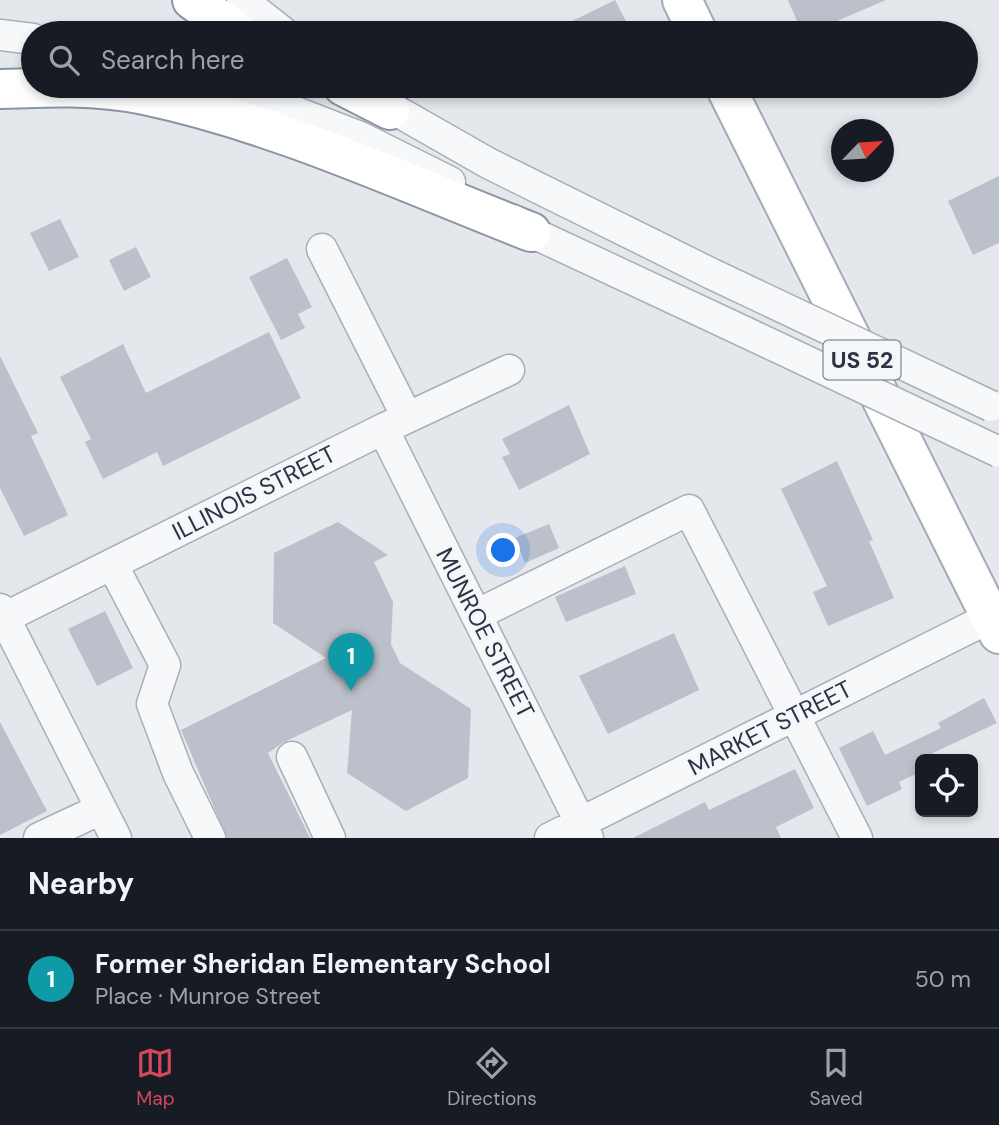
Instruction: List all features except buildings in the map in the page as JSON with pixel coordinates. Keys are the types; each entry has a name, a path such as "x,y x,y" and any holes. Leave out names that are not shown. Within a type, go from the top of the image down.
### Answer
{"main road":[{"path":"192,0 222,21"},
{"path":"682,0 692,21"},
{"path":"0,89 21,88"},
{"path":"155,98 266,129 531,232"},
{"path":"366,98 390,110"},
{"name":"US 52","path":"731,98 995,626"}],"street":[{"path":"242,0 269,21"},
{"path":"0,35 21,37"},
{"path":"260,98 360,137 464,189 531,232 999,452"},
{"path":"373,98 488,163 712,274 995,408"},
{"name":"MUNROE STREET","path":"322,249 476,615 584,831"},
{"name":"ILLINOIS STREET","path":"1,616 509,370"},
{"path":"476,615 689,510 857,838"},
{"path":"112,564 165,665 152,704 178,773 210,838"},
{"path":"1,616 116,838"},
{"name":"MARKET STREET","path":"550,838 584,831 793,716 995,626"},
{"path":"292,757 330,838"},
{"path":"39,838 101,809"}],"place":[{"name":"Former Sheridan Elementary School","path":"351,691"}]}
